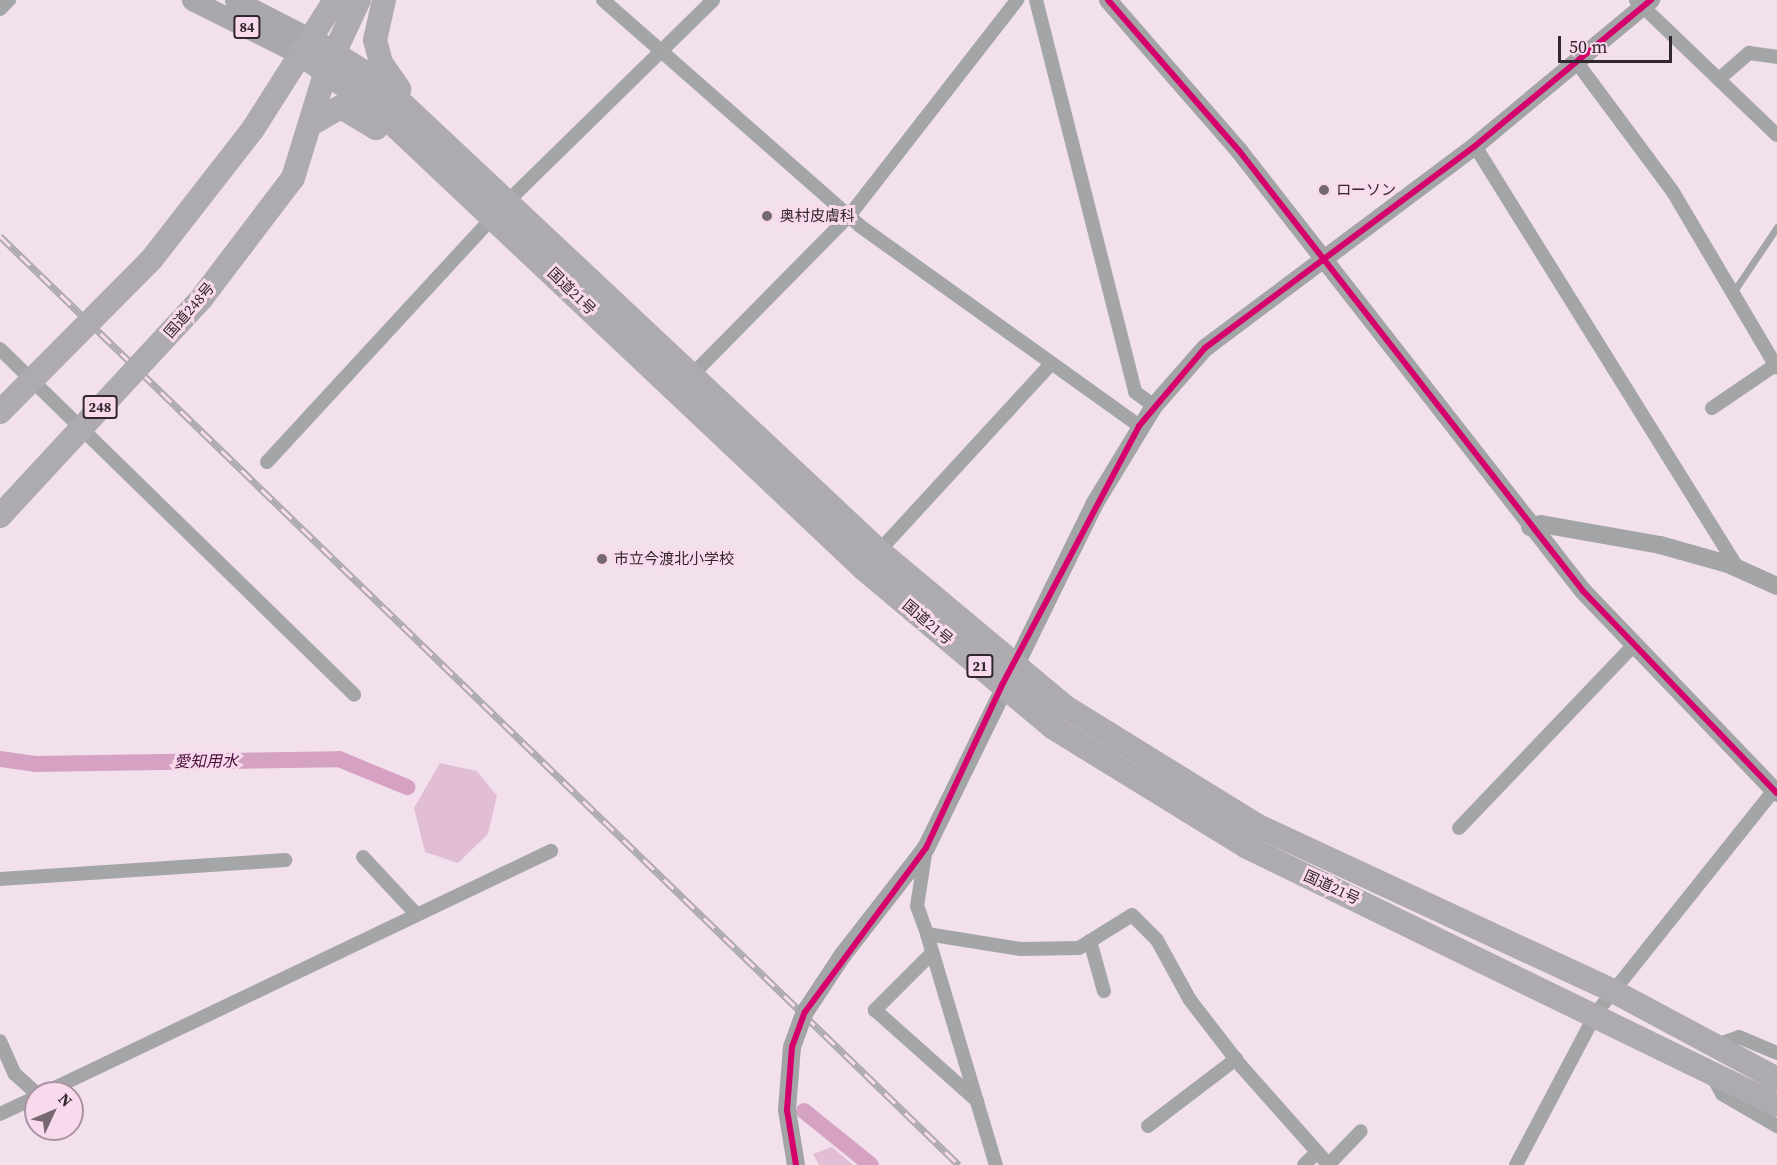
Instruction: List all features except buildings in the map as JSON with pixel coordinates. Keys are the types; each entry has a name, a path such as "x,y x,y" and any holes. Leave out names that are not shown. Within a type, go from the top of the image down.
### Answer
{"highway":[{"path":"0,412 150,260 253,129 335,0"},
{"path":"330,60 358,0"},
{"path":"384,0 375,40 381,63 461,159"},
{"name":"国道21号","path":"307,47 330,60 377,80 461,159 501,209 864,569 1062,733 1247,847 1709,1067 1777,1105"},
{"name":"国道21号","path":"330,60 458,186 501,209 693,375 879,551 1085,721 1258,826 1613,991 1719,1044 1777,1079"},
{"name":"国道248号","path":"0,516 201,299 293,178 330,60"},
{"path":"311,124 341,106 373,125 423,170 458,186"}],"main road":[{"name":"84","path":"192,0 307,47"},
{"name":"84","path":"235,0 307,47"}],"street":[{"path":"0,9 9,0"},
{"path":"603,0 659,54 849,216 1050,365 1139,426"},
{"path":"267,462 501,209 713,0"},
{"path":"693,375 849,216 1017,0"},
{"path":"1036,0 1135,392 1154,406"},
{"path":"1108,0 1240,152 1530,527 1633,646 1775,792 1596,1013 1516,1165"},
{"path":"796,1165 787,1110 792,1047 805,1012 842,956 926,848 1002,685 1139,426 1205,348 1323,257 1475,146 1643,2 1777,135"},
{"path":"1719,79 1749,53 1777,57"},
{"path":"1575,60 1673,192 1734,291 1776,366 1712,408"},
{"path":"1475,146 1730,548 1738,569"},
{"path":"0,349 354,695"},
{"path":"879,551 1050,365"},
{"path":"1530,527 1541,524 1660,545 1738,569 1777,586"},
{"path":"1459,828 1633,646"},
{"path":"926,848 917,906 996,1165"},
{"path":"69,1081 551,851"},
{"path":"363,857 417,915"},
{"path":"0,879 285,860"},
{"path":"927,934 1021,949 1078,948 1132,915 1157,940 1190,1000 1236,1059 1328,1165 1361,1131"},
{"path":"1090,941 1104,991"},
{"path":"933,953 875,1010 977,1101"},
{"path":"1719,1044 1739,1037 1777,1053"},
{"path":"0,1041 15,1074 24,1083"},
{"path":"1148,1126 1236,1059"},
{"path":"1709,1067 1722,1094 1777,1126"},
{"path":"0,1114 24,1101"},
{"path":"1304,1165 1317,1152"}],"lane":[{"path":"1734,291 1777,227"}],"shaded area":[{"path":"440,763 477,771 497,796 488,834 458,863 425,852 414,808"},
{"path":"832,1147 853,1165 819,1165 813,1154"}],"waterway":[{"name":"愛知用水","path":"0,759 35,764 339,759 407,787"},
{"name":"愛知用水","path":"804,1111 871,1165"}],"railway":[{"path":"0,236 959,1165"}],"cycle path":[{"path":"1108,0 1240,152 1583,591 1777,793"},
{"path":"796,1165 787,1110 792,1047 805,1012 926,848 1002,685 1139,426 1205,348 1475,146 1651,0"}],"place":[{"name":"ローソン","path":"1324,190"},
{"name":"奥村皮膚科","path":"767,216"},
{"name":"市立今渡北小学校","path":"602,559"}]}
